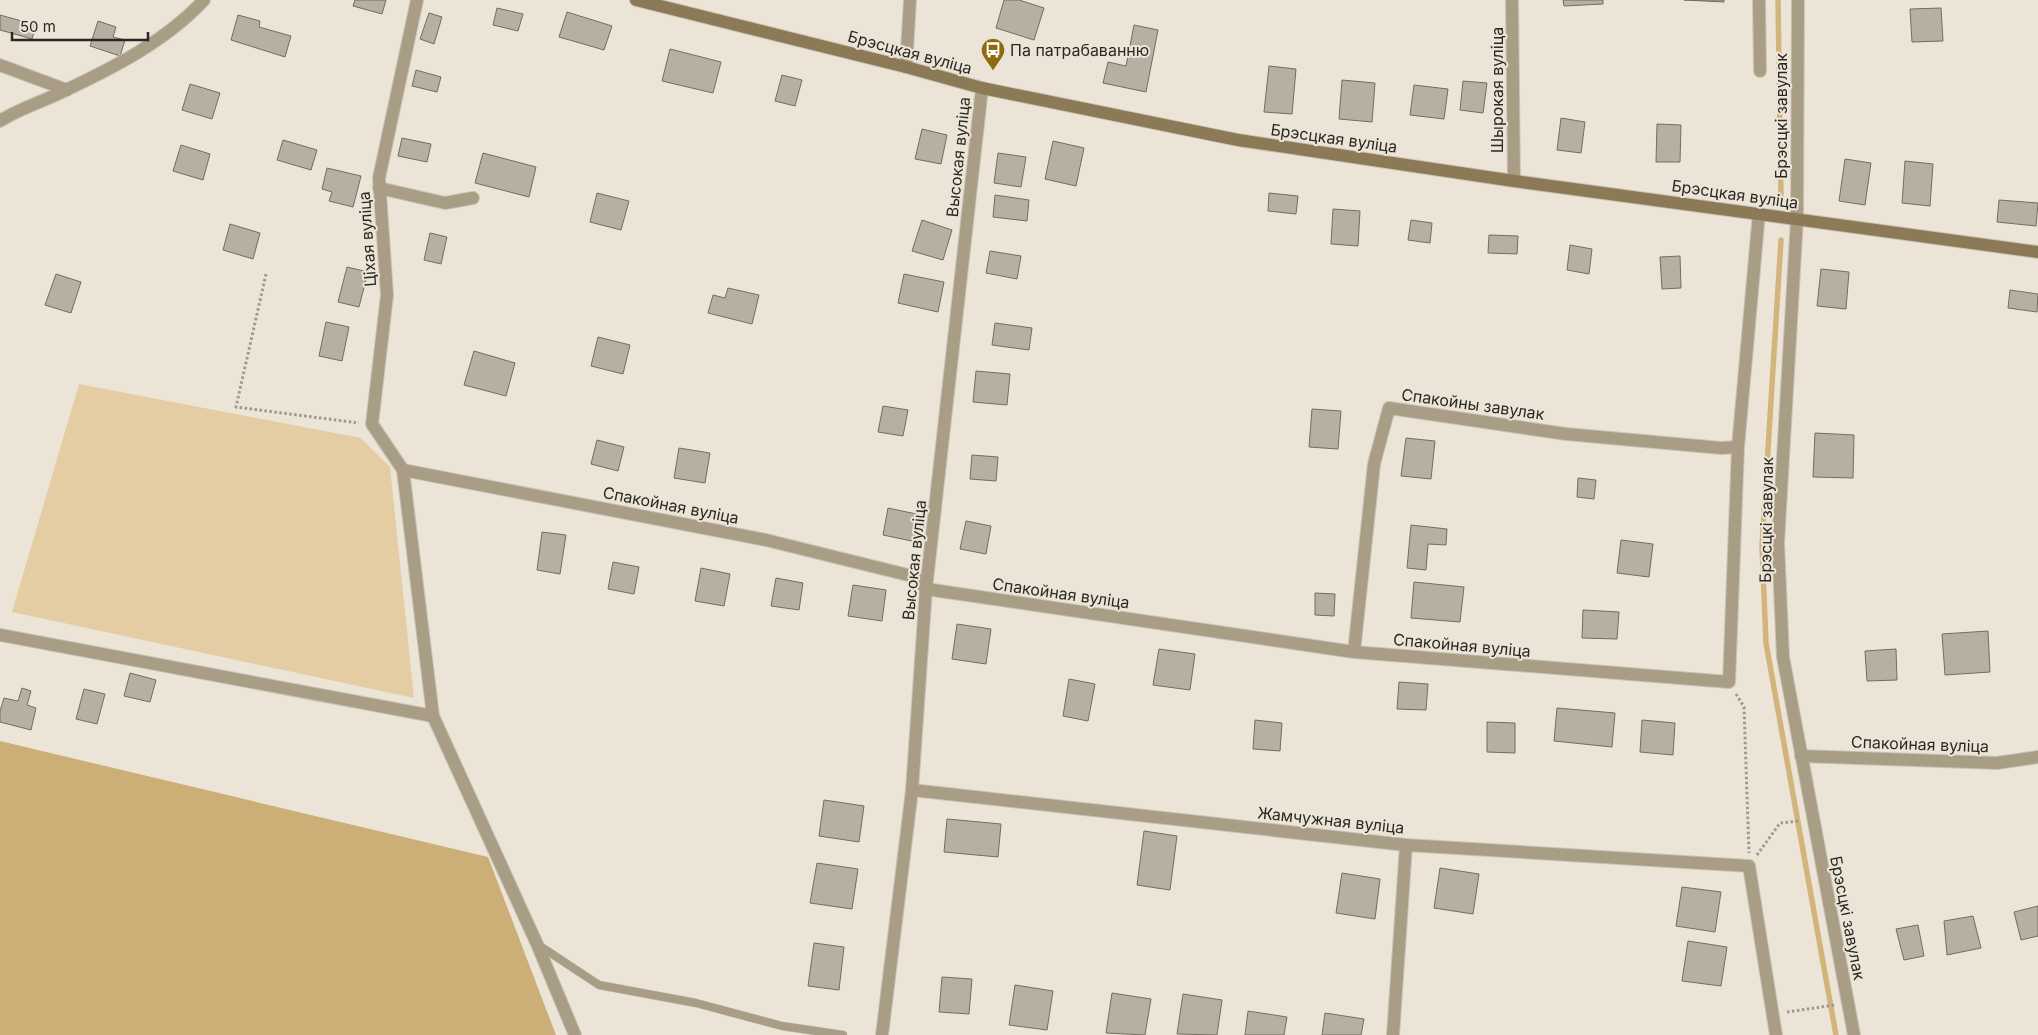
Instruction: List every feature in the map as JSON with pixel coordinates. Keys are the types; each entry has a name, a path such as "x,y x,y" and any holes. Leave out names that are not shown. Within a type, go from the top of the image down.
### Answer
{"street":[{"path":"0,121 67,90 141,51 191,14 204,0"},
{"name":"Ціхая вуліца","path":"372,424 387,295 379,178 416,0"},
{"path":"906,67 910,0"},
{"name":"Шырокая вуліца","path":"1512,0 1514,180"},
{"path":"1759,0 1760,71"},
{"name":"Брэсцкі завулак","path":"1798,0 1797,219 1778,543 1783,657 1854,1035"},
{"name":"Брэсцкая вуліца","path":"642,1 906,67 982,88 1238,140 2038,252"},
{"path":"0,65 67,90"},
{"name":"Высокая вуліца","path":"882,1035 912,790 926,589 982,88"},
{"path":"379,188 445,202 473,198"},
{"path":"1729,682 1738,447 1758,214"},
{"name":"Спакойны завулак","path":"1354,652 1374,464 1389,408 1566,434 1721,448 1738,447"},
{"path":"372,424 403,470 433,716 537,944 574,1035"},
{"name":"Спакойная вуліца","path":"403,470 766,540 916,577 926,589 1354,652 1729,682"},
{"path":"0,635 433,716"},
{"name":"Спакойная вуліца","path":"1801,756 1998,763 2038,757"},
{"name":"Жамчужная вуліца","path":"912,790 1406,845 1749,866"},
{"path":"1392,1035 1406,845"},
{"path":"1749,866 1776,1035"}],"lane":[{"path":"537,944 599,985 696,1003 782,1026 843,1035"}],"path":[{"path":"266,274 236,406 372,424"},
{"path":"1729,682 1744,707 1749,866"},
{"path":"1749,866 1780,823"},
{"path":"1773,1014 1848,1003"}],"shaded area":[{"path":"79,384 361,438 390,467 414,698 12,612"},
{"path":"0,741 488,857 556,1035 0,1035"}],"building":[{"path":"355,0 386,0 382,14 353,6"},
{"path":"1004,0 1019,0 1044,8 1034,40 996,28"},
{"path":"1563,0 1603,0 1603,4 1564,6"},
{"path":"1684,0 1724,0 1724,2"},
{"path":"497,8 523,14 518,31 493,25"},
{"path":"1941,8 1943,41 1912,42 1910,9"},
{"path":"567,12 612,26 604,50 559,37"},
{"path":"429,13 442,17 434,44 420,39"},
{"path":"0,15 36,25 32,39 0,30"},
{"path":"238,15 260,21 259,27 291,36 285,57 231,40"},
{"path":"98,21 116,27 113,37 125,40 120,56 90,46"},
{"path":"1134,25 1158,30 1146,92 1103,83 1108,62 1126,66"},
{"path":"670,49 721,62 713,93 662,81"},
{"path":"1269,66 1296,69 1292,114 1264,112"},
{"path":"416,70 441,77 437,92 412,86"},
{"path":"782,75 802,80 795,106 775,101"},
{"path":"1342,80 1375,83 1372,122 1339,119"},
{"path":"1463,81 1487,83 1483,113 1460,110"},
{"path":"190,84 220,93 212,119 182,110"},
{"path":"1414,85 1448,89 1444,119 1410,115"},
{"path":"1561,118 1585,122 1581,153 1557,150"},
{"path":"1657,124 1681,125 1680,162 1656,162"},
{"path":"922,129 947,135 941,164 915,159"},
{"path":"402,138 431,144 427,162 398,156"},
{"path":"283,140 317,150 311,170 277,160"},
{"path":"1053,141 1084,148 1076,186 1045,179"},
{"path":"181,145 210,154 203,180 173,171"},
{"path":"483,153 536,167 529,197 475,183"},
{"path":"998,153 1026,157 1021,187 994,183"},
{"path":"1845,159 1871,163 1865,205 1839,201"},
{"path":"1905,161 1933,164 1930,206 1902,203"},
{"path":"327,168 361,176 353,207 329,201 332,192 322,189"},
{"path":"597,193 629,201 621,230 590,222"},
{"path":"1269,193 1298,196 1296,214 1268,211"},
{"path":"995,195 1029,200 1027,221 993,217"},
{"path":"1999,200 2038,203 2036,226 1997,222"},
{"path":"1333,209 1360,211 1358,246 1331,244"},
{"path":"922,220 952,230 943,260 912,251"},
{"path":"1411,220 1432,223 1430,243 1408,240"},
{"path":"230,224 260,233 253,259 223,250"},
{"path":"430,233 447,237 441,264 424,260"},
{"path":"1489,235 1518,236 1517,254 1488,253"},
{"path":"1570,245 1592,249 1589,274 1567,270"},
{"path":"990,251 1021,256 1017,279 986,273"},
{"path":"1680,256 1681,288 1662,289 1660,257"},
{"path":"347,267 368,272 359,307 338,302"},
{"path":"1821,269 1849,272 1846,309 1817,306"},
{"path":"56,274 81,282 71,313 45,305"},
{"path":"904,274 944,282 938,312 898,303"},
{"path":"728,288 759,295 752,324 708,313 713,295 725,298"},
{"path":"2010,290 2038,294 2037,312 2008,308"},
{"path":"326,322 349,327 342,361 319,356"},
{"path":"995,323 1032,328 1029,350 992,345"},
{"path":"598,337 630,345 623,374 591,366"},
{"path":"474,351 515,363 506,396 464,385"},
{"path":"976,371 1010,374 1007,405 973,402"},
{"path":"883,406 908,410 903,436 878,432"},
{"path":"1312,409 1341,411 1338,449 1309,447"},
{"path":"1815,433 1854,435 1853,478 1813,477"},
{"path":"1406,438 1435,441 1431,479 1401,476"},
{"path":"597,440 624,447 618,471 591,464"},
{"path":"679,448 710,453 705,483 674,478"},
{"path":"972,455 998,457 996,481 970,479"},
{"path":"1578,478 1596,480 1594,499 1577,497"},
{"path":"888,508 926,516 921,543 883,535"},
{"path":"966,521 991,526 986,554 960,549"},
{"path":"1411,525 1447,529 1446,545 1428,544 1426,570 1407,568"},
{"path":"542,532 566,535 560,574 537,570"},
{"path":"1621,540 1653,544 1649,577 1617,573"},
{"path":"613,562 639,567 634,594 608,589"},
{"path":"701,568 730,574 724,606 695,601"},
{"path":"776,578 803,583 799,610 771,606"},
{"path":"1414,582 1464,587 1460,622 1411,618"},
{"path":"853,585 886,590 882,621 848,616"},
{"path":"1315,593 1335,594 1334,616 1315,615"},
{"path":"1583,610 1619,612 1617,639 1582,638"},
{"path":"957,624 991,629 986,664 952,659"},
{"path":"1988,631 1990,672 1945,675 1942,634"},
{"path":"1159,649 1195,654 1190,690 1153,685"},
{"path":"1896,649 1897,680 1867,681 1865,651"},
{"path":"130,673 156,680 150,702 124,696"},
{"path":"1069,679 1095,684 1088,721 1063,716"},
{"path":"1399,682 1428,684 1426,710 1397,709"},
{"path":"22,688 31,691 27,705 36,708 31,730 0,722 0,711 4,698 18,701"},
{"path":"84,689 105,694 97,724 76,719"},
{"path":"1557,708 1615,713 1612,747 1554,741"},
{"path":"1255,720 1282,723 1280,751 1253,749"},
{"path":"1642,720 1675,723 1673,755 1640,752"},
{"path":"1487,722 1515,723 1515,753 1487,752"},
{"path":"824,800 864,806 859,842 819,836"},
{"path":"947,819 1001,824 998,857 944,852"},
{"path":"1144,831 1177,836 1170,890 1137,885"},
{"path":"817,863 858,869 852,909 810,903"},
{"path":"1440,868 1479,874 1473,914 1434,908"},
{"path":"1342,873 1380,879 1375,919 1336,913"},
{"path":"1682,887 1721,892 1715,932 1676,926"},
{"path":"2038,906 2038,936 2021,940 2014,912"},
{"path":"1973,916 1981,948 1947,955 1944,921"},
{"path":"1918,925 1924,956 1904,960 1896,929"},
{"path":"1688,941 1727,947 1721,986 1682,981"},
{"path":"814,943 844,947 839,990 808,986"},
{"path":"942,977 972,979 969,1014 939,1012"},
{"path":"1015,985 1053,991 1047,1030 1009,1025"},
{"path":"1112,993 1151,999 1145,1035 1106,1033"},
{"path":"1183,994 1222,1000 1217,1035 1177,1034"},
{"path":"1248,1011 1287,1017 1284,1035 1245,1035"},
{"path":"1325,1013 1364,1019 1361,1035 1322,1035"}],"waterway":[{"path":"1778,0 1781,196"},
{"path":"1781,240 1762,546 1766,643 1836,1035"}],"place":[{"name":"Па патрабаванню","path":"993,71"}]}
